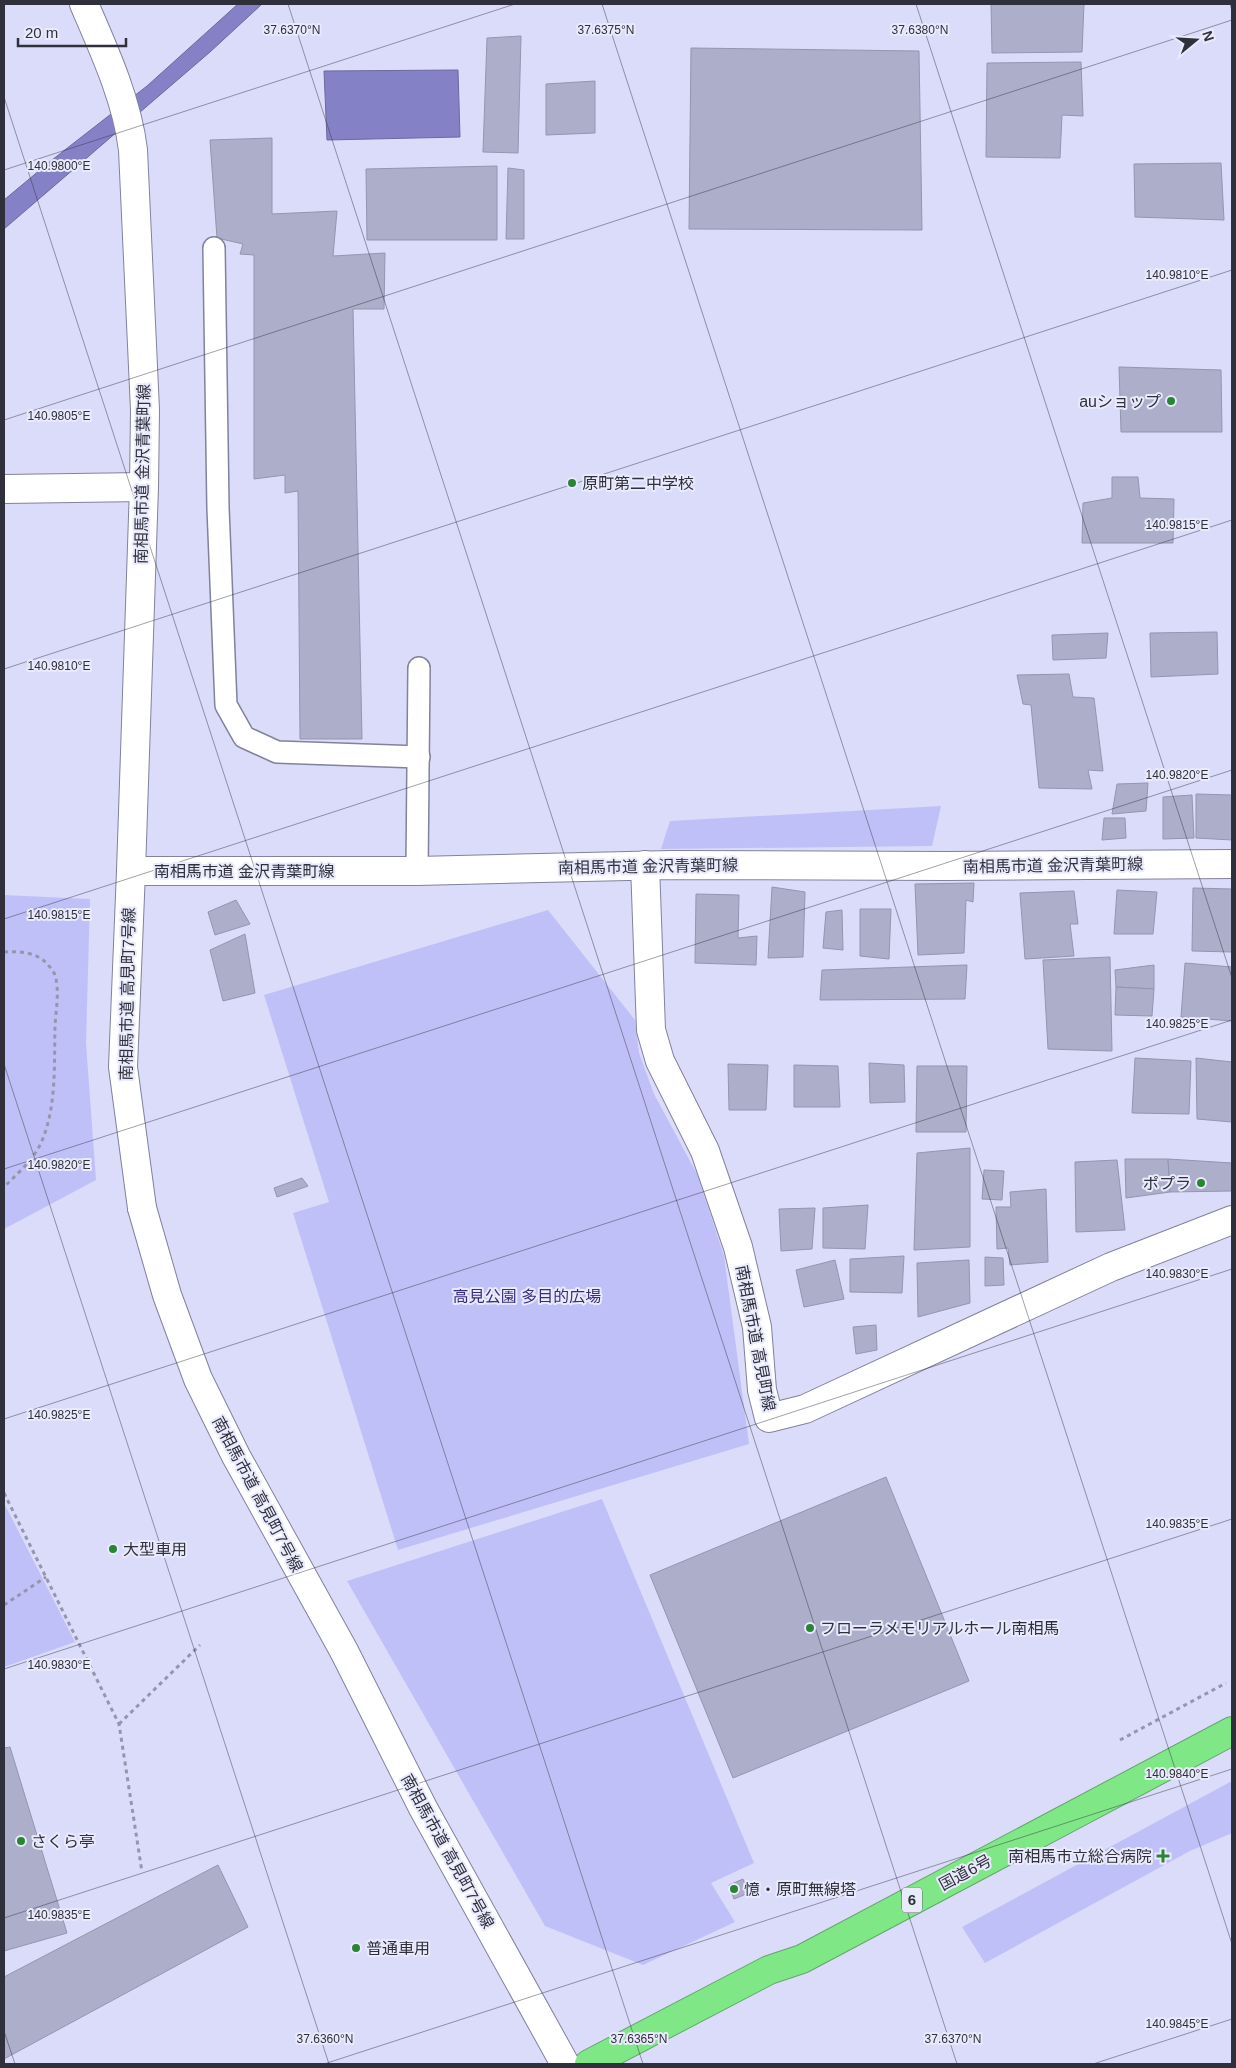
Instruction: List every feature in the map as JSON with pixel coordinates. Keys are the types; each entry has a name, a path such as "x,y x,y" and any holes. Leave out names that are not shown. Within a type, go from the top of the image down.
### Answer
{"highway":[{"name":"国道6号","path":"589,2064 769,1970 802,1959 1232,1731"}],"street":[{"name":"南相馬市道 金沢青葉町線","path":"84,4 119,92 131,132 142,348 144,487 131,871 417,871 645,865 947,866 1232,864"},
{"path":"4,489 144,487"},
{"name":"南相馬市道 高見町線","path":"645,865 651,1030 660,1061 705,1151 738,1247 756,1327 762,1390 768,1418 805,1409 1111,1267 1232,1220"},
{"name":"南相馬市道 高見町7号線","path":"131,871 125,970 123,1067 142,1208 167,1295 194,1370 236,1456 344,1651 423,1808 565,2064"}],"lane":[{"path":"214,248 218,508 226,705 244,737 277,752 419,757"},
{"path":"417,871 419,668"}],"path":[{"path":"4,952 20,951 39,957 50,966 56,978 57,1001 53,1083 48,1126 40,1145 29,1162 4,1187"},
{"path":"4,1493 119,1724 142,1872"},
{"path":"4,1605 46,1577"},
{"path":"119,1724 200,1645"},
{"path":"1120,1740 1226,1683"}],"green space":[{"path":"941,806 932,846 661,849 670,821"},
{"path":"4,895 90,899 86,1043 96,1180 4,1229"},
{"name":"高見公園 多目的広場","path":"548,910 635,1020 639,1053 654,1094 697,1174 724,1256 749,1444 398,1550 293,1213 329,1202 264,995"},
{"path":"602,1499 754,1863 711,1883 735,1922 643,1965 545,1926 347,1581"},
{"path":"4,1503 75,1642 4,1667"},
{"path":"1232,1781 1232,1833 1190,1851 985,1963 962,1927"}],"shaded area":[{"path":"238,4 262,4 210,52 4,229 4,200 147,86"},
{"path":"458,70 460,137 327,140 324,71"}],"building":[{"path":"991,4 1084,4 1082,52 992,53"},
{"path":"521,36 518,153 483,152 487,38"},
{"path":"691,48 919,51 922,230 689,229"},
{"path":"1081,62 1083,116 1062,115 1060,158 986,157 987,63"},
{"path":"595,81 595,133 546,135 546,84"},
{"path":"272,138 272,214 337,211 333,256 385,253 384,309 353,309 362,739 300,739 298,491 285,493 285,475 254,479 254,255 240,254 243,244 217,238 210,140"},
{"path":"1221,163 1224,220 1135,217 1134,164"},
{"path":"497,166 497,240 367,240 366,169"},
{"path":"508,168 524,170 524,239 506,239"},
{"name":"auショップ","path":"1119,367 1221,370 1222,432 1121,432"},
{"path":"1112,477 1138,477 1140,498 1174,499 1173,543 1082,543 1083,503 1112,498"},
{"path":"1217,632 1218,674 1151,677 1150,633"},
{"path":"1108,633 1106,658 1053,660 1052,635"},
{"path":"1069,674 1073,697 1094,698 1103,771 1088,770 1092,789 1039,788 1031,705 1023,704 1017,675"},
{"path":"1148,783 1146,811 1112,814 1117,784"},
{"path":"1196,794 1232,795 1232,840 1196,838"},
{"path":"1192,795 1194,838 1163,839 1163,797"},
{"path":"1104,818 1125,818 1126,838 1102,840"},
{"path":"974,883 973,902 966,900 964,953 918,955 915,884"},
{"path":"772,887 805,892 803,957 768,958"},
{"path":"1193,888 1232,889 1232,952 1192,951"},
{"path":"1117,890 1157,892 1153,934 1114,934"},
{"path":"1074,891 1078,924 1070,924 1074,956 1025,959 1020,893"},
{"path":"696,894 739,895 738,938 757,936 756,965 695,963"},
{"path":"236,900 250,924 215,935 208,912"},
{"path":"860,909 891,909 889,959 860,956"},
{"path":"842,910 843,950 823,948 826,912"},
{"path":"245,934 255,993 223,1001 210,950"},
{"path":"1110,957 1112,1051 1048,1049 1043,960"},
{"path":"1185,963 1232,967 1232,1021 1181,1017"},
{"path":"967,965 965,999 820,1000 822,970"},
{"path":"1154,965 1154,989 1116,987 1115,970"},
{"path":"1116,987 1154,989 1152,1016 1115,1015"},
{"path":"1135,1058 1191,1061 1189,1114 1132,1113"},
{"path":"1196,1058 1232,1062 1232,1122 1197,1119"},
{"path":"869,1063 904,1065 905,1102 870,1103"},
{"path":"728,1064 768,1065 766,1110 729,1110"},
{"path":"794,1065 838,1066 840,1107 794,1107"},
{"path":"917,1066 967,1066 966,1132 916,1132"},
{"path":"970,1148 970,1247 914,1250 917,1153"},
{"path":"1125,1159 1168,1159 1170,1192 1126,1198"},
{"name":"ポプラ","path":"1168,1159 1232,1163 1232,1191 1170,1192"},
{"path":"1117,1160 1125,1230 1076,1232 1075,1162"},
{"path":"984,1170 1004,1171 1002,1200 982,1199"},
{"path":"302,1178 308,1186 277,1197 274,1188"},
{"path":"1046,1189 1048,1262 1010,1265 1008,1248 997,1249 996,1207 1011,1207 1010,1192"},
{"path":"868,1205 865,1249 823,1248 823,1208"},
{"path":"815,1208 812,1249 781,1251 779,1209"},
{"path":"904,1256 902,1293 850,1292 850,1259"},
{"path":"985,1257 1003,1258 1004,1285 985,1286"},
{"path":"835,1260 844,1299 804,1307 796,1270"},
{"path":"969,1260 970,1303 918,1317 917,1263"},
{"path":"876,1325 877,1350 856,1354 853,1327"},
{"name":"フローラメモリアルホール南相馬","path":"886,1477 969,1681 733,1778 650,1575"},
{"name":"さくら亭","path":"10,1747 67,1933 4,1951 4,1748"},
{"path":"218,1865 248,1927 4,2059 4,1977"},
{"path":"743,1879 749,1893 734,1899 729,1885"}],"place":[{"name":"auショップ","path":"1171,401"},
{"name":"原町第二中学校","path":"572,483"},
{"name":"ポプラ","path":"1201,1183"},
{"name":"大型車用","path":"113,1549"},
{"name":"フローラメモリアルホール南相馬","path":"810,1628"},
{"name":"さくら亭","path":"21,1841"},
{"name":"南相馬市立総合病院","path":"1163,1856"},
{"name":"憶・原町無線塔","path":"734,1889"},
{"name":"普通車用","path":"356,1948"}]}
